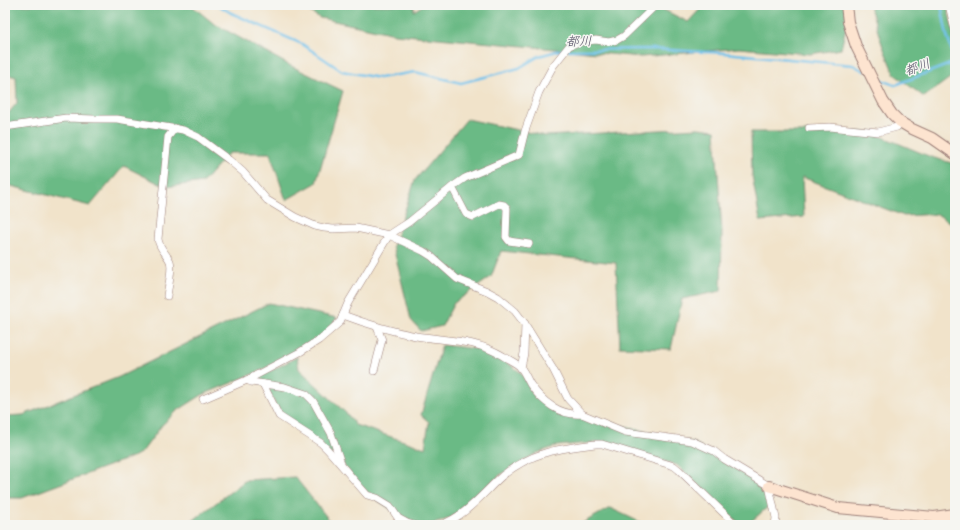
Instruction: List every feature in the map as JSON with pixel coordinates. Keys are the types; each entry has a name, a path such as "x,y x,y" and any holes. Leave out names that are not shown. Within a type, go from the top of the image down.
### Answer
{"street":[{"path":"203,399 246,380 300,352 319,340 340,322 348,303 389,235 465,178 519,155 525,131 539,92 553,66 569,46 580,42 596,40 609,42 617,40 624,36 656,5"},
{"path":"846,5 848,22 856,46 883,101 892,114 900,122 932,138 955,154"},
{"path":"949,5 955,30"},
{"path":"5,127 66,118 117,119 175,128 198,137 243,172 266,200 295,217 315,226 324,228 356,228 389,235 424,251 457,279 498,297 515,311 525,324 553,369 568,400 582,414 625,432 692,441 714,450 724,459 769,486 838,508 934,517 955,514"},
{"path":"809,128 830,127 878,132 897,127 900,122"},
{"path":"167,296 171,262 158,245 158,239 168,137 175,128"},
{"path":"452,187 466,214 473,217 499,204 504,205 507,208 506,237 509,240 529,244"},
{"path":"343,315 377,327 416,336 458,340 486,347 521,368 537,394 547,403 559,410 572,414 582,414"},
{"path":"521,368 524,353 525,324"},
{"path":"374,371 382,340 377,327"},
{"path":"246,380 285,387 306,394 310,397 331,433 342,467"},
{"path":"263,384 279,416 321,443 367,495 377,498 390,506 398,518 414,525"},
{"path":"440,525 456,518 502,476 531,458 554,449 596,444 602,444 674,466 736,525"},
{"path":"769,486 776,518 775,525"}],"green space":[{"path":"5,5 191,5 213,23 289,65 343,91 316,183 286,200 270,153 229,153 203,182 166,187 124,166 90,206 11,186 5,182 5,117 17,103 16,77 5,74"},
{"path":"299,5 414,5 414,11 423,5 654,5 688,22 704,5 851,5 841,49 810,54 739,48 641,57 395,34 320,18"},
{"path":"872,5 947,5 955,40 954,75 924,97 894,74 870,7"},
{"path":"467,119 545,136 698,128 715,130 722,232 721,291 682,299 671,349 620,347 616,263 501,251 491,277 454,303 442,326 421,331 411,320 393,246 415,180"},
{"path":"751,132 871,132 931,157 955,164 955,226 937,214 904,216 802,177 804,217 760,221 752,175"},
{"path":"269,303 337,318 324,334 313,342 260,371 202,395 177,411 162,425 142,452 135,456 22,498 5,498 5,416 23,415 119,377"},
{"path":"442,345 486,350 504,360 521,373 535,397 555,412 564,416 599,420 695,443 763,486 770,505 747,525 741,525 677,465 601,442 557,446 537,453 500,475 452,517 440,522 426,525 414,523 402,517 369,494 345,467 279,412 266,386 254,380 297,357 299,369 348,415 355,425 425,448 429,422 421,415"},
{"path":"295,477 333,525 187,525 246,480"},
{"path":"610,508 646,525 579,525"}],"waterway":[{"name":"都川","path":"218,5 231,13 302,44 342,71 379,78 415,72 461,83 519,68 539,56 563,50"},
{"path":"941,5 947,36 953,54 953,63 955,66"},
{"name":"都川","path":"568,50 652,49 724,53 853,65 864,71"},
{"name":"都川","path":"876,78 895,85 953,63"}]}
